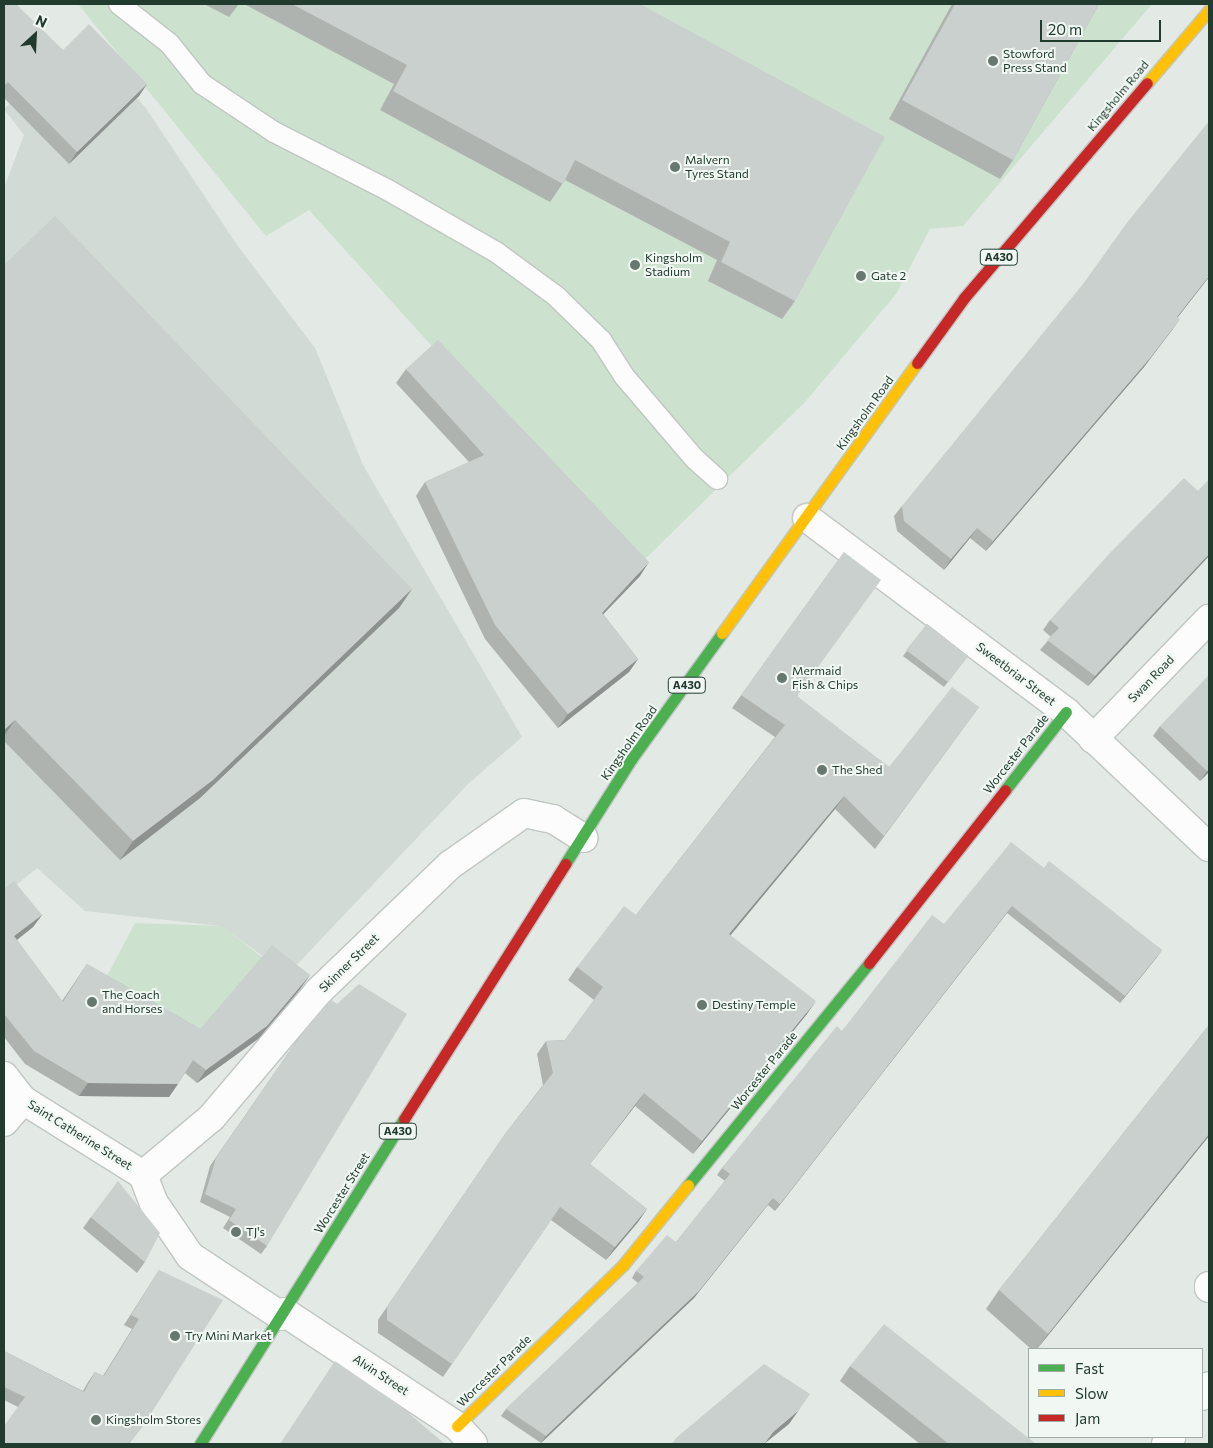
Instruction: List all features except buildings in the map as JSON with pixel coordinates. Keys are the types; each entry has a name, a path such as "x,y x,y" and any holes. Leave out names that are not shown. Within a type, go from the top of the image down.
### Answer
{"main road":[{"name":"Kingsholm Road","path":"577,846 632,758 964,298 1209,10"},
{"name":"Worcester Parade","path":"465,1435 623,1265 913,909 1066,712"},
{"name":"Worcester Street","path":"200,1444 577,846"}],"street":[{"name":"Sweetbriar Street","path":"807,518 1066,712 1209,847"},
{"name":"Swan Road","path":"1093,739 1209,618"},
{"name":"Skinner Street","path":"143,1175 212,1117 319,991 450,865 524,813 553,819 577,846"},
{"name":"Saint Catherine Street","path":"4,1076 23,1100 143,1175 154,1203 190,1256 282,1314"},
{"path":"4,1122 23,1100"},
{"name":"Alvin Street","path":"282,1314 465,1435"}],"lane":[{"path":"119,4 169,43 202,84 274,132 386,189 496,252 556,296 601,340 624,376 695,459 717,478"}],"shaded area":[{"path":"81,37 145,107 237,245 315,348 363,465 522,737 469,783 288,974 221,926 85,911 37,868 4,895 4,188 24,135 4,109"}],"green space":[{"name":"Kingsholm Stadium","path":"78,4 1152,4 963,226 930,229 896,294 805,402 634,570 309,210 266,236"},
{"path":"135,923 222,926 263,958 203,1027 230,1049 210,1074 100,989"}],"traffic: fast":[{"path":"565,864 632,758 722,633"},
{"path":"1005,790 1066,712"},
{"path":"688,1185 869,963"},
{"path":"200,1444 404,1119"}],"traffic: slow":[{"path":"1147,83 1209,10"},
{"path":"722,633 917,363"},
{"path":"457,1426 623,1265 688,1185"}],"traffic: jam":[{"path":"917,363 964,298 1147,83"},
{"path":"869,963 1005,790"},
{"path":"404,1119 565,864"}],"place":[{"name":"Stowford Press Stand","path":"993,61"},
{"name":"Malvern Tyres Stand","path":"675,167"},
{"name":"Kingsholm Stadium","path":"635,265"},
{"name":"Gate 2","path":"861,276"},
{"name":"Mermaid Fish & Chips","path":"782,678"},
{"name":"The Shed","path":"822,770"},
{"name":"The Coach and Horses","path":"92,1002"},
{"name":"Destiny Temple","path":"702,1005"},
{"name":"TJ's","path":"236,1232"},
{"name":"Try Mini Market","path":"175,1336"},
{"name":"Kingsholm Stores","path":"96,1420"}]}
